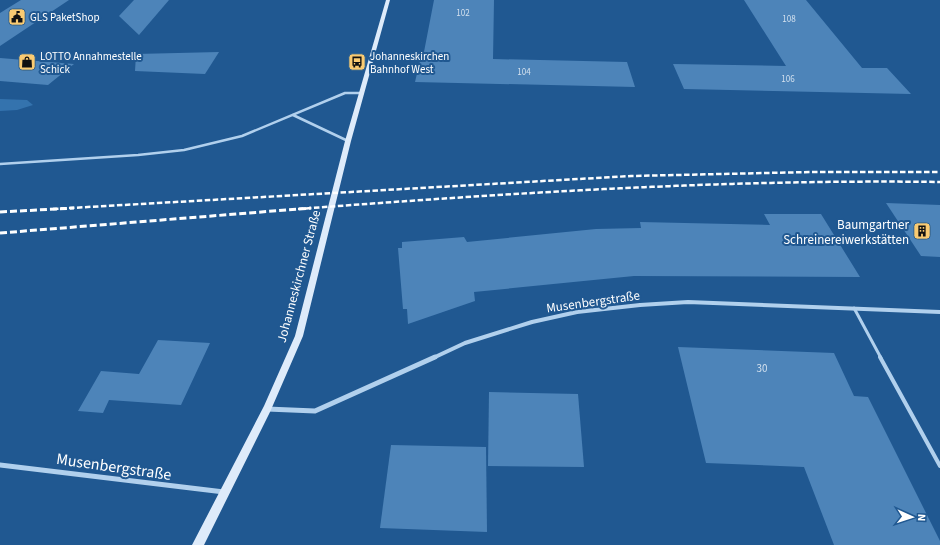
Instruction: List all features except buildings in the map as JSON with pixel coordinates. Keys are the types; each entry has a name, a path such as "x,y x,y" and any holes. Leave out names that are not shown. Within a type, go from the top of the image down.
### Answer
{"street":[{"name":"Johanneskirchner Straße","path":"198,545 267,409 299,336 348,141 388,0"},
{"name":"Musenbergstraße","path":"267,409 315,411 465,344 532,322 577,312 640,305 688,302 940,312"},
{"name":"Musenbergstraße","path":"0,465 75,473 152,485 225,492"}],"lane":[{"path":"0,164 138,156 184,150 242,136 345,93 362,92"},
{"path":"292,115 348,141"},
{"path":"854,308 940,466"}],"shaded area":[{"path":"0,99 27,100 33,105 17,110 0,111"}],"railway":[{"path":"53,209 631,176 811,172 940,172"},
{"path":"302,209 619,188 779,183 940,182"},
{"path":"0,212 74,208"},
{"path":"302,209 311,208"},
{"path":"0,233 302,209"}],"place":[{"name":"GLS PaketShop","path":"17,17"},
{"name":"LOTTO Annahmestelle Schick","path":"27,62"},
{"name":"Johanneskirchen Bahnhof West","path":"357,62"},
{"name":"Baumgartner Schreinereiwerkstätten","path":"922,231"}]}
